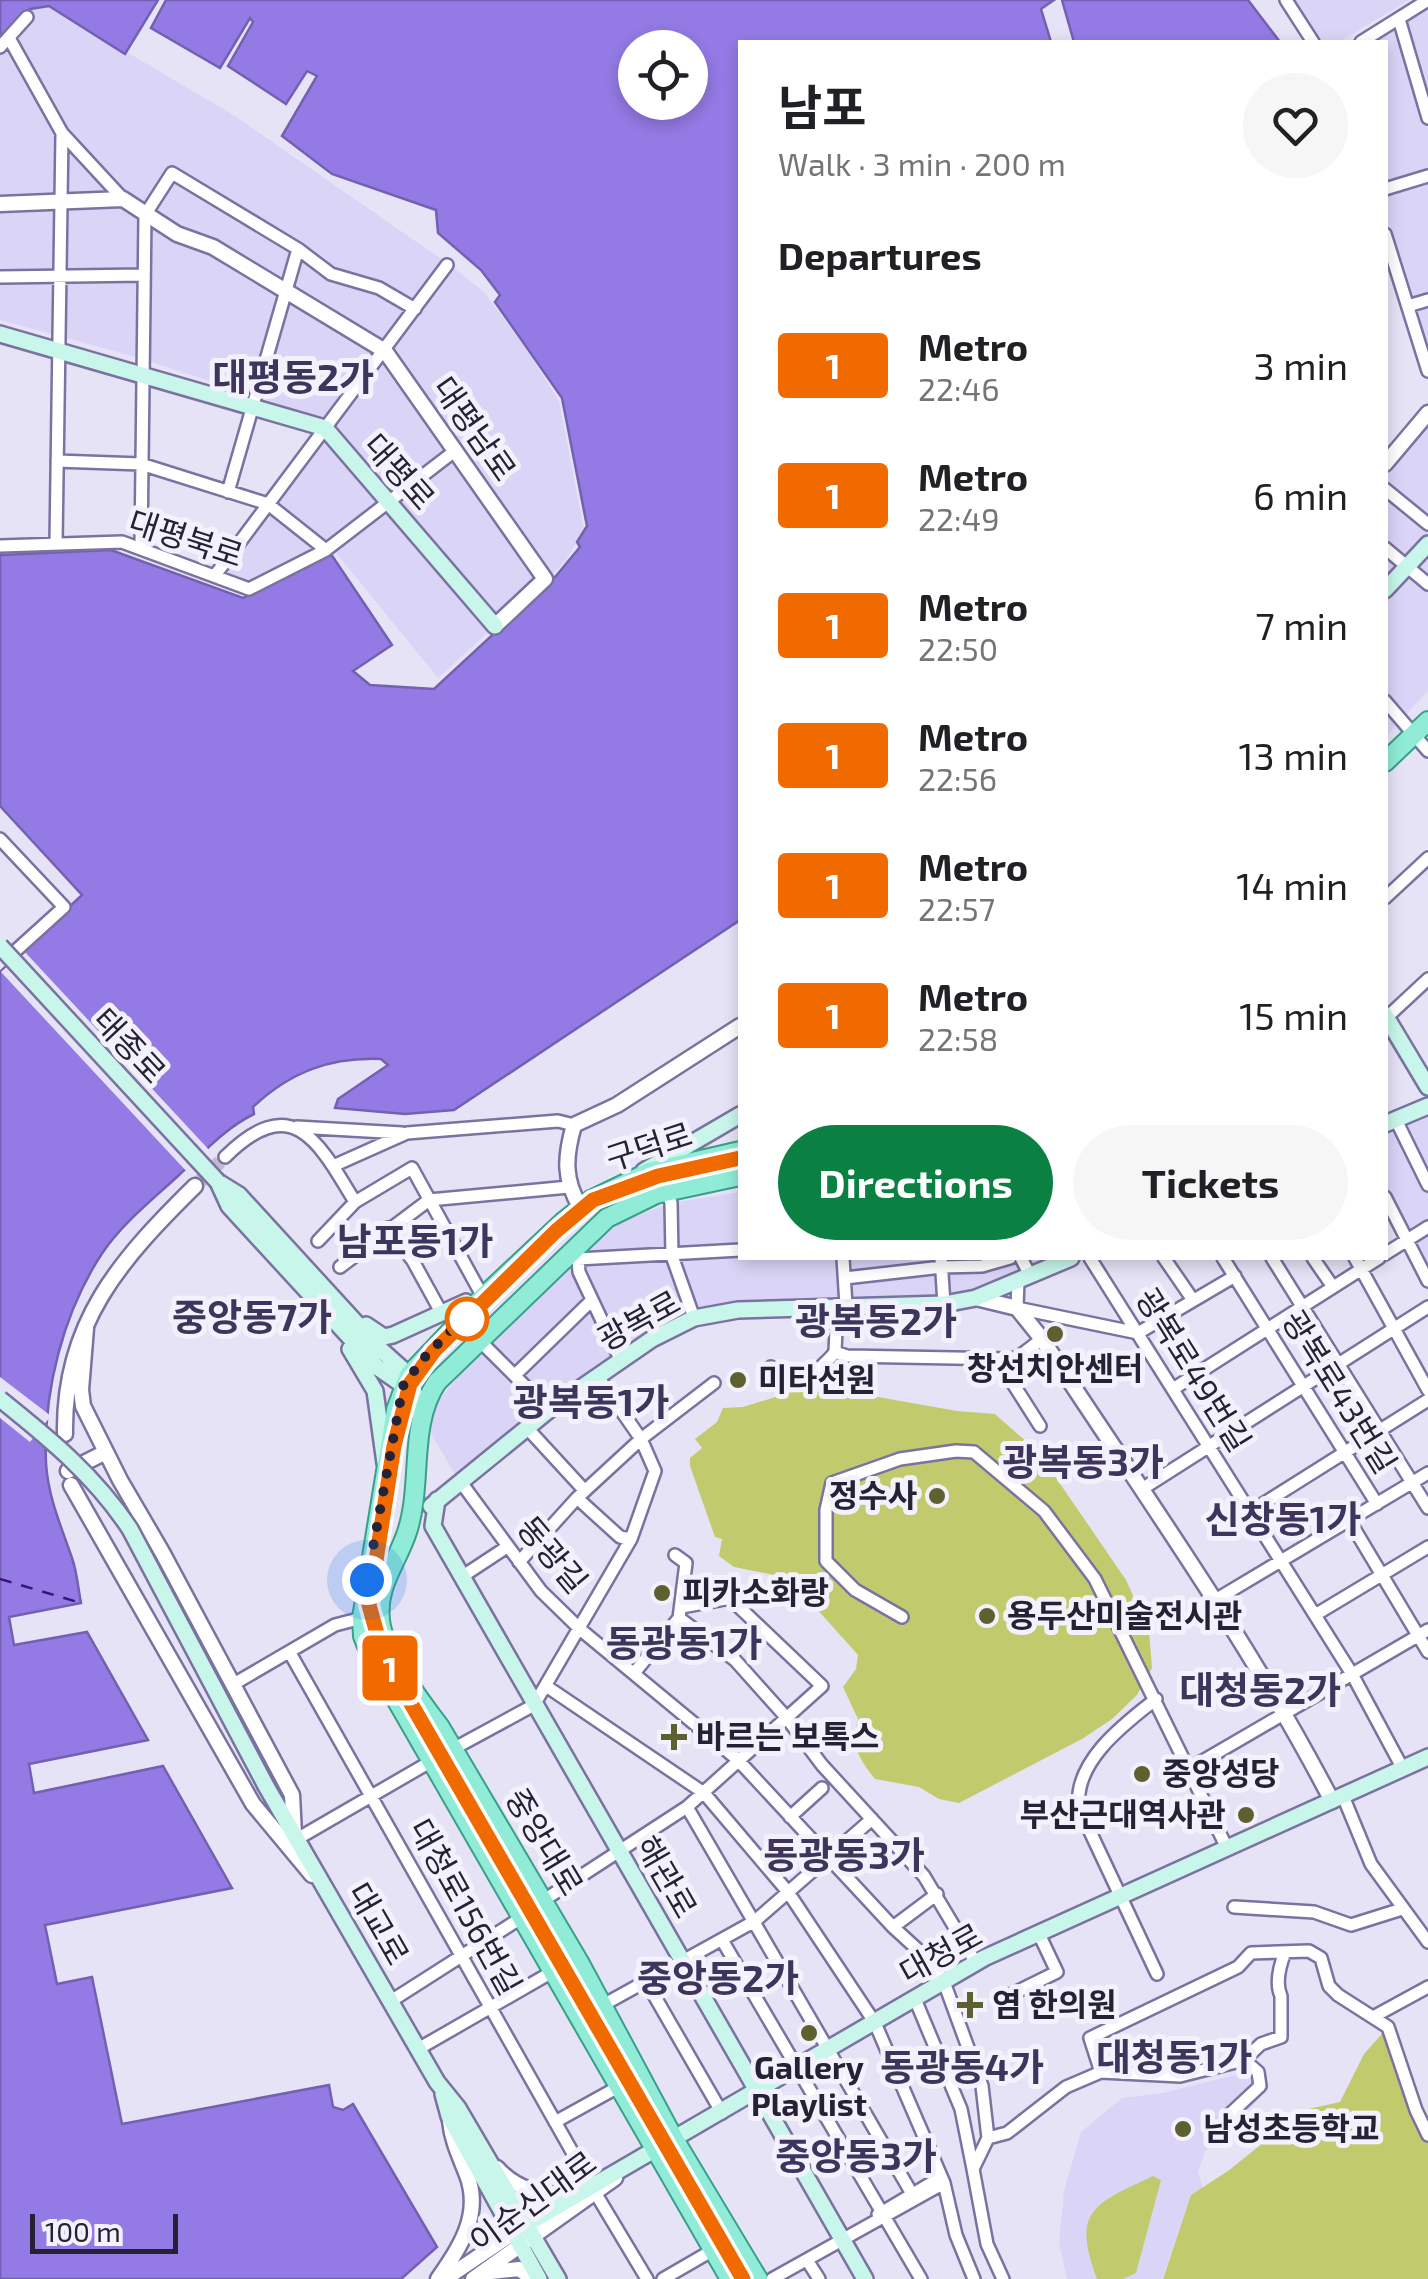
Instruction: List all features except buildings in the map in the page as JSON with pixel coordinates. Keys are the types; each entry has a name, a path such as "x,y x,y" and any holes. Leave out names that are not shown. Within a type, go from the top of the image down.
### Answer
{"main road":[{"name":"대평로","path":"0,334 324,428 496,626"},
{"path":"1388,587 1428,544"},
{"path":"1388,759 1421,728"},
{"name":"태종로","path":"4,956 218,1182 239,1195 409,1383"},
{"path":"1388,1020 1428,1087"},
{"path":"1390,1122 1428,1106"},
{"path":"638,1176 738,1116"},
{"name":"구덕로","path":"409,1383 474,1299 581,1208 638,1176 738,1151"},
{"name":"구덕로","path":"422,1419 437,1382 620,1210 667,1190 738,1176"},
{"name":"태종로","path":"218,1182 229,1206 377,1367 409,1383"},
{"name":"광복로","path":"407,1534 436,1500 549,1410 620,1359 694,1318 738,1310 944,1304 976,1298 1066,1260"},
{"path":"346,1314 384,1337 474,1299"},
{"path":"344,1331 375,1391 386,1468"},
{"path":"422,1419 409,1383 437,1382"},
{"name":"중앙대로","path":"409,1383 386,1468 362,1618 363,1636 430,1762 730,2279"},
{"name":"대교로","path":"0,1399 56,1444 111,1500 130,1529 266,1786 442,2090 489,2158 524,2234 536,2279"},
{"name":"중앙대로","path":"422,1419 416,1496 407,1534 381,1589 380,1624 421,1703 544,1900 675,2140 758,2279"},
{"name":"해관로","path":"436,1500 433,1526 865,2279"},
{"name":"대청로","path":"524,2234 625,2169 976,1963 1428,1757"},
{"name":"대교로","path":"442,2090 450,2116 524,2234 558,2279"}],"street":[{"path":"1286,0 1312,40"},
{"path":"1364,40 1428,0"},
{"path":"28,17 4,42 62,132 124,199"},
{"path":"1399,19 1428,118"},
{"path":"56,543 62,132"},
{"path":"140,547 145,215 172,173 298,249 331,274 379,288 415,309"},
{"path":"1388,188 1428,176"},
{"path":"0,204 124,199"},
{"name":"대평남로","path":"124,199 177,234 212,247 385,351 545,579 496,626"},
{"path":"1388,243 1428,371"},
{"path":"228,492 298,249"},
{"path":"216,574 447,265"},
{"path":"0,277 144,276"},
{"path":"1408,306 1428,300"},
{"path":"1388,460 1428,413"},
{"name":"대평북로","path":"0,546 122,542 249,589 326,550 456,450"},
{"path":"57,461 141,464 268,504 326,550"},
{"path":"1388,491 1428,524"},
{"path":"1388,550 1428,584"},
{"path":"1388,704 1421,728 1428,751"},
{"path":"0,838 64,906 4,956"},
{"path":"1388,895 1428,858"},
{"path":"1388,1015 1428,979"},
{"path":"225,1157 258,1129 275,1124 407,1133 558,1121 574,1125 617,1104 738,1028"},
{"path":"1390,1122 1428,1184"},
{"path":"574,1125 566,1155 568,1188 581,1208"},
{"path":"297,1127 334,1166 355,1202"},
{"path":"334,1166 407,1133"},
{"path":"318,1241 355,1202 412,1168 474,1299"},
{"path":"65,1434 69,1374 106,1284 138,1242 195,1186"},
{"path":"340,1267 429,1200 568,1188"},
{"path":"667,1190 671,1203 672,1256 694,1318"},
{"path":"1388,1204 1428,1281"},
{"path":"1388,1252 1428,1227"},
{"path":"388,1228 413,1261 441,1312"},
{"path":"620,1359 578,1272 574,1255 672,1256 738,1250"},
{"path":"771,1367 777,1379 814,1376 820,1364 829,1360 834,1352 842,1305 843,1260"},
{"path":"845,1278 941,1262 982,1266 1003,1260"},
{"path":"1021,1260 1024,1277 1018,1308 1217,1600 1337,1799 1371,1864 1428,1942"},
{"name":"광복로49번길","path":"1091,1260 1352,1674 1402,1768"},
{"path":"1165,1260 1193,1300"},
{"name":"광복로43번길","path":"1224,1260 1376,1504"},
{"path":"1273,1260 1428,1508"},
{"path":"1314,1260 1333,1287"},
{"path":"941,1262 944,1304"},
{"path":"1173,1389 1333,1287 1358,1263 1428,1390"},
{"path":"976,1298 1138,1333 1235,1276"},
{"path":"514,1376 591,1300"},
{"path":"1142,1489 1428,1306"},
{"path":"86,1328 81,1390 84,1406 292,1795 296,1837 430,1762"},
{"path":"834,1352 846,1356 1017,1358 1042,1339"},
{"path":"479,1340 549,1410"},
{"path":"1007,1358 1005,1372 1040,1426"},
{"path":"453,1749 534,1705 632,1539 656,1471 641,1439 598,1377"},
{"path":"519,1562 581,1494 641,1439 714,1383"},
{"path":"1250,1512 1428,1400"},
{"path":"528,1429 620,1537 632,1539"},
{"path":"902,1617 854,1590 826,1561 826,1510 832,1483 900,1459 956,1450 974,1452 1044,1511 1095,1578 1227,1848"},
{"path":"106,1452 70,1478 253,1804 329,1894"},
{"path":"1217,1600 1428,1474"},
{"name":"동광길","path":"460,1481 541,1591 580,1630 636,1672 737,1759 893,1927 928,1959 944,1982 982,2086 988,2138"},
{"path":"1349,1520 1423,1632 1428,1652"},
{"path":"463,1576 507,1547"},
{"path":"1315,1616 1428,1547"},
{"path":"636,1672 681,1612 686,1563 675,1555"},
{"path":"544,1900 688,1806 822,1686 737,1601 681,1612"},
{"path":"681,1612 735,1660 786,1716 822,1765 937,1894 976,1963"},
{"path":"232,1685 335,1625 362,1618"},
{"path":"1189,1769 1423,1632"},
{"name":"대청로156번길","path":"290,1653 555,2122 588,2193 647,2279"},
{"path":"546,1686 704,1793 788,1892 875,2023 943,2180 956,2235 974,2279"},
{"path":"1156,1699 1120,1727 1086,1771 1077,1792 1080,1808 1156,1974"},
{"path":"790,1817 822,1788"},
{"path":"688,1806 914,2196"},
{"path":"604,2005 755,1921 872,1819"},
{"path":"893,1927 937,1894"},
{"path":"1234,1907 1314,1912 1351,1925 1402,1909"},
{"path":"391,2001 521,1918"},
{"path":"1004,1998 1057,1972 1039,1934"},
{"path":"722,1940 921,2279"},
{"path":"973,2169 988,2138 1007,2134 1066,2087 1101,2072 1180,2076 1244,2060 1261,2044 1280,2037 1278,1991 1285,1952"},
{"path":"1101,2072 1090,2038 1238,1967 1250,1953 1309,1952 1321,1958 1329,1986 1351,2005 1388,2027 1428,2135"},
{"path":"418,2049 492,2010 552,1972"},
{"path":"647,1983 722,2113"},
{"path":"1374,2017 1428,1986"},
{"path":"915,1999 961,2109 987,2244 1003,2279"},
{"path":"1232,2119 1230,2114 1260,2086 1258,2072 1244,2060"},
{"path":"555,2122 620,2086"},
{"path":"442,2279 472,2220 469,2180 452,2138 450,2116"},
{"path":"489,2158 514,2185 552,2196 588,2193"},
{"path":"772,2279 943,2180"},
{"name":"이순신대로","path":"477,2276 524,2234"},
{"name":"이순신대로","path":"442,2279 524,2234"},
{"path":"662,2279 713,2250"},
{"path":"808,2260 818,2279"},
{"path":"477,2276 519,2270 536,2279"}],"shaded area":[{"path":"0,0 158,0 125,54 49,6 30,9 0,39"},
{"path":"166,0 1054,0 1041,9 1050,40 738,40 738,921 454,1110 405,1114 335,1108 338,1099 388,1065 381,1059 328,1064 281,1084 253,1107 254,1114 205,1150 111,1241 77,1300 58,1353 48,1409 47,1476 74,1563 81,1603 9,1617 14,1645 87,1632 148,1740 29,1764 34,1793 163,1766 232,1888 45,1925 57,1984 92,1977 122,2124 329,2085 333,2107 343,2110 353,2104 437,2247 401,2279 0,2279 0,972 82,895 0,806 0,555 111,550 243,598 331,554 392,645 353,671 370,685 434,689 556,576 580,547 577,542 587,526 562,398 495,302 500,295 481,270 438,233 436,210 332,174 282,136 317,76 307,71 286,104 228,66 253,22 250,18 220,68 151,28"},
{"path":"1062,0 1248,0 1278,40 1073,40"},
{"path":"1292,0 1409,0 1342,40 1318,40"},
{"path":"49,6 235,116 447,263 484,292 559,401 584,529 565,562 438,678 328,543 255,583 223,573 335,427 334,422 136,357 0,320 0,39 30,9"},
{"path":"1428,7 1428,353 1388,221 1388,40 1374,40"},
{"path":"1428,421 1428,691 1388,734 1388,468"},
{"path":"1428,1106 1428,1279 1388,1203 1388,1123"},
{"path":"738,1192 738,1260 1066,1260 976,1298 694,1318 459,1481 430,1432 436,1404 484,1345 574,1259 623,1221 671,1203"},
{"path":"1251,2071 1268,2090 1240,2118 1240,2125 1205,2151 1198,2172 1203,2187 1191,2195 1162,2279 1067,2279 1059,2243 1064,2191 1081,2132 1122,2098 1163,2093"}],"green space":[{"path":"795,1391 861,1394 995,1414 1039,1453 1126,1580 1149,1631 1152,1668 1137,1695 1112,1719 1082,1739 959,1803 939,1799 919,1787 875,1779 857,1751 858,1719 843,1687 856,1669 858,1655 789,1578 734,1567 719,1556 722,1539 715,1537 690,1466 690,1458 702,1448 695,1439 717,1422 723,1408 743,1407"},
{"path":"1388,2027 1428,2135 1428,2279 1163,2279 1191,2195 1228,2171 1304,2110 1340,2102 1364,2054"},
{"path":"1153,2176 1161,2180 1136,2273 1123,2279 1097,2279 1086,2238 1093,2212 1116,2194"}],"pier":[{"path":"24,951 211,1152 188,1173 1,972"},
{"path":"0,1377 51,1416 30,1442 0,1418"}],"ferry route":[{"path":"0,1579 81,1603"}],"tunnel":[{"path":"195,1186 225,1157"}],"metro line":[{"name":"1","path":"738,1158 658,1176 593,1200 556,1231 434,1351 410,1384 394,1446 369,1605 383,1655 743,2279"}],"place":[{"name":"창선치안센터","path":"1055,1334"},
{"name":"미타선원","path":"738,1380"},
{"name":"정수사","path":"937,1496"},
{"name":"피카소화랑","path":"662,1593"},
{"name":"용두산미술전시관","path":"987,1616"},
{"name":"바르는 보톡스","path":"674,1737"},
{"name":"중앙성당","path":"1142,1774"},
{"name":"부산근대역사관","path":"1246,1815"},
{"name":"염 한의원","path":"970,2005"},
{"name":"Gallery Playlist","path":"809,2033"},
{"name":"남성초등학교","path":"1183,2129"}],"district":[{"name":"대평동2가","path":"293,378"},
{"name":"남포동1가","path":"415,1242"},
{"name":"중앙동7가","path":"252,1318"},
{"name":"광복동2가","path":"876,1322"},
{"name":"광복동1가","path":"591,1403"},
{"name":"광복동3가","path":"1083,1463"},
{"name":"신창동1가","path":"1283,1520"},
{"name":"동광동1가","path":"684,1644"},
{"name":"대청동2가","path":"1260,1691"},
{"name":"동광동3가","path":"844,1856"},
{"name":"중앙동2가","path":"718,1979"},
{"name":"대청동1가","path":"1174,2058"},
{"name":"동광동4가","path":"962,2068"},
{"name":"중앙동3가","path":"856,2157"}],"route":[{"path":"367,1580 403,1386 467,1314 467,1319"}]}
